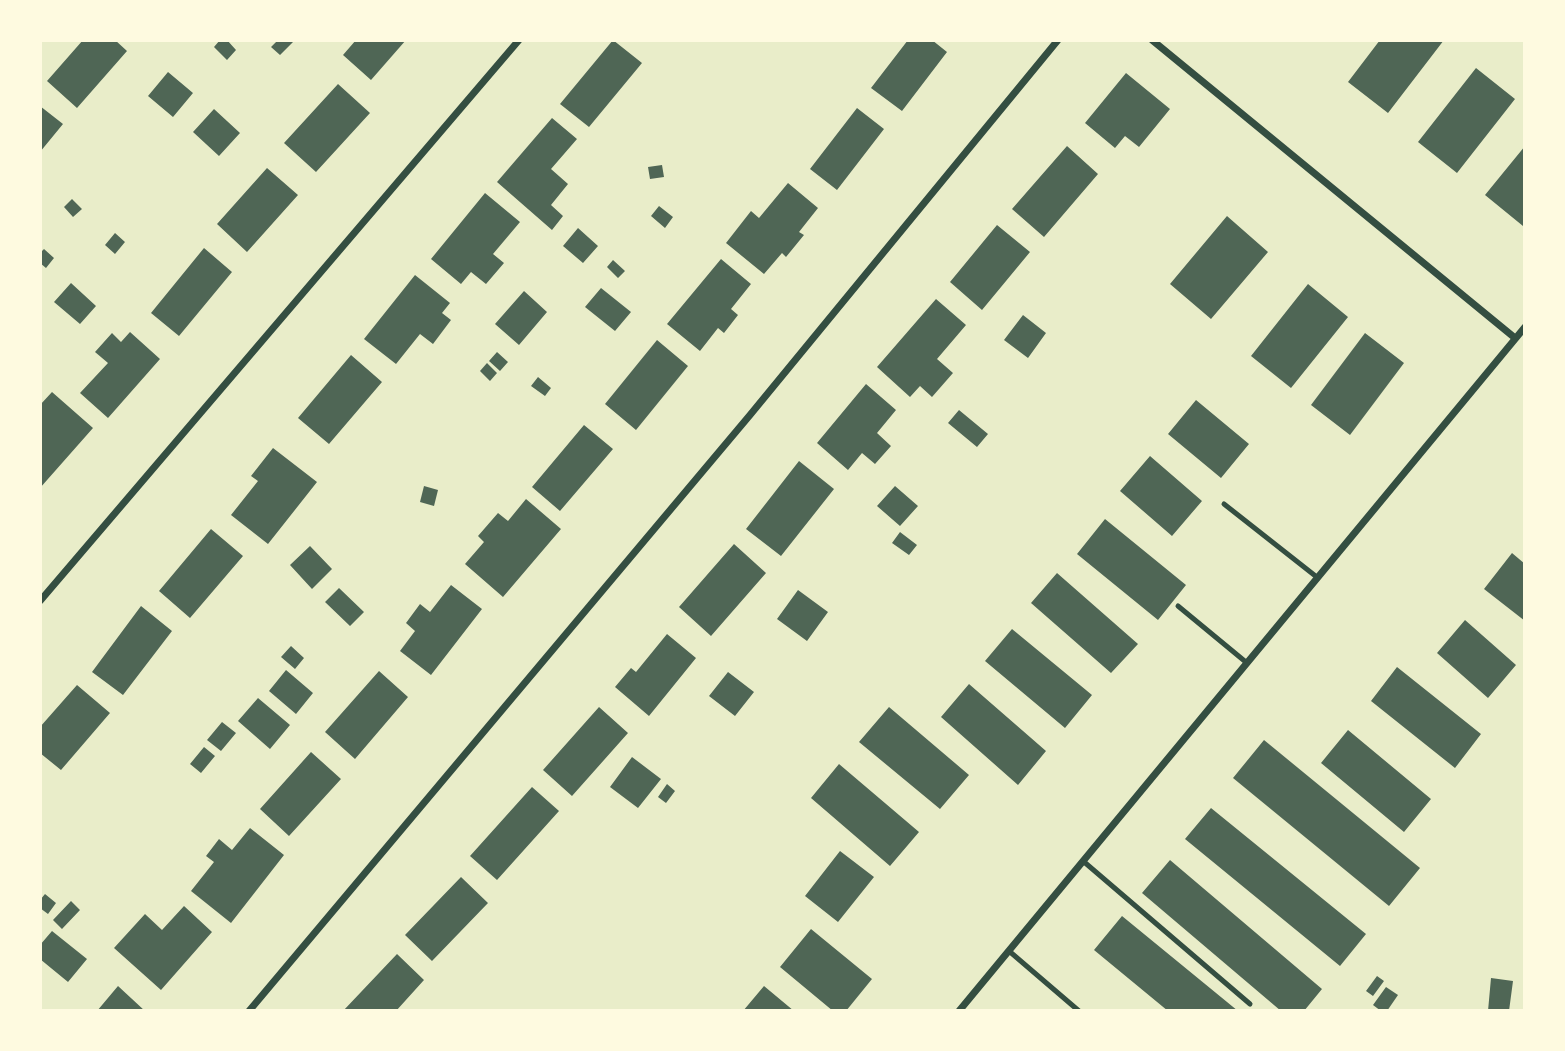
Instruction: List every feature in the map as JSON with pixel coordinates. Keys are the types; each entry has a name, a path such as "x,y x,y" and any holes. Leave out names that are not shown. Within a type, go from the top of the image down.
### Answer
{"street":[{"path":"40,601 519,40"},
{"path":"249,1011 759,404 1058,40"},
{"path":"1152,40 1515,338"},
{"path":"959,1011 1525,327"}],"lane":[{"path":"1224,504 1318,578"},
{"path":"1178,606 1247,663"},
{"path":"1083,862 1250,1004"},
{"path":"1009,951 1079,1011"}],"building":[{"path":"83,40 115,40 127,51 77,108 47,81"},
{"path":"220,40 227,40 236,50 227,60 214,47"},
{"path":"278,40 293,42 280,55 271,47"},
{"path":"356,40 406,40 371,80 343,55"},
{"path":"613,40 642,63 589,127 560,104"},
{"path":"908,40 932,40 947,52 902,111 871,88"},
{"path":"1380,40 1444,40 1388,113 1348,82"},
{"path":"1476,68 1515,99 1457,173 1418,142"},
{"path":"168,72 193,93 173,117 148,96"},
{"path":"1126,73 1170,109 1139,147 1125,136 1115,148 1085,123"},
{"path":"338,84 370,113 316,172 284,143"},
{"path":"40,106 63,124 40,152"},
{"path":"857,108 884,129 837,190 810,169"},
{"path":"214,109 240,133 219,156 193,132"},
{"path":"552,118 577,139 551,169 568,184 551,205 563,216 552,230 497,182"},
{"path":"1067,146 1098,174 1044,237 1012,209"},
{"path":"1525,146 1525,223 1523,226 1485,195"},
{"path":"662,165 664,177 650,179 648,167"},
{"path":"267,168 298,195 247,252 217,224"},
{"path":"788,183 818,208 799,232 804,235 786,257 782,253 764,274 726,243 751,211 759,218"},
{"path":"485,193 520,222 493,254 504,263 486,284 471,272 461,284 431,259"},
{"path":"72,199 82,209 73,217 64,207"},
{"path":"659,206 673,217 665,228 651,216"},
{"path":"1227,216 1268,252 1211,319 1170,284"},
{"path":"997,225 1030,252 982,310 950,282"},
{"path":"578,228 598,246 583,263 563,246"},
{"path":"115,233 125,242 115,254 105,245"},
{"path":"204,248 232,272 179,336 151,313"},
{"path":"44,249 54,258 46,268 40,263 40,253"},
{"path":"721,259 751,284 731,309 738,315 724,333 718,328 700,351 667,324"},
{"path":"613,260 625,271 618,278 607,267"},
{"path":"415,275 450,303 442,313 451,320 433,344 420,334 396,364 364,339"},
{"path":"71,283 96,306 80,324 54,302"},
{"path":"1308,284 1348,317 1291,388 1251,356"},
{"path":"601,288 631,312 615,331 585,307"},
{"path":"524,291 547,312 519,345 495,324"},
{"path":"936,299 966,325 937,359 953,373 932,397 920,386 910,397 877,367"},
{"path":"1023,315 1046,333 1028,358 1004,340"},
{"path":"130,332 160,359 108,418 80,393 108,363 95,352 112,333 121,342"},
{"path":"1365,333 1404,363 1350,435 1311,405"},
{"path":"657,340 688,366 636,430 605,404"},
{"path":"497,352 508,362 500,371 489,361"},
{"path":"351,355 382,382 329,444 298,418"},
{"path":"487,363 497,373 490,381 480,371"},
{"path":"538,377 551,388 545,396 531,386"},
{"path":"866,384 896,410 877,433 891,446 875,464 862,453 848,470 817,443"},
{"path":"52,392 93,428 40,488 40,405"},
{"path":"1196,400 1249,444 1221,478 1168,434"},
{"path":"959,410 988,434 977,447 948,423"},
{"path":"584,425 613,449 560,511 532,487"},
{"path":"273,448 317,482 268,544 231,515 258,481 251,476"},
{"path":"1150,456 1202,501 1172,536 1120,491"},
{"path":"799,461 834,489 781,556 746,529"},
{"path":"424,486 438,490 434,506 420,502"},
{"path":"895,486 918,506 900,526 877,506"},
{"path":"526,499 561,529 503,597 465,564 484,542 478,536 498,513 508,521"},
{"path":"1105,519 1186,585 1158,620 1077,554"},
{"path":"211,529 243,556 190,618 159,591"},
{"path":"900,532 917,545 909,555 892,543"},
{"path":"734,544 766,573 711,636 679,607"},
{"path":"310,546 332,569 312,589 290,565"},
{"path":"1512,553 1525,564 1525,621 1484,589"},
{"path":"1057,573 1138,644 1111,673 1031,603"},
{"path":"451,585 482,609 431,675 400,651 415,631 406,623 420,604 430,612"},
{"path":"339,588 364,612 350,626 325,602"},
{"path":"798,590 828,612 807,641 777,619"},
{"path":"141,606 172,631 123,695 92,672"},
{"path":"1465,620 1516,665 1488,698 1437,653"},
{"path":"1012,629 1092,695 1065,728 985,661"},
{"path":"667,634 696,658 649,716 615,687 631,668 636,672"},
{"path":"291,646 304,658 295,669 281,657"},
{"path":"1397,667 1481,734 1455,768 1371,701"},
{"path":"286,670 313,693 296,714 269,691"},
{"path":"379,671 408,697 355,759 325,732"},
{"path":"728,672 754,692 735,716 709,696"},
{"path":"969,684 1046,751 1018,785 941,717"},
{"path":"77,685 110,713 61,770 40,753 40,727"},
{"path":"258,698 290,725 270,749 238,721"},
{"path":"599,707 628,733 572,796 543,770"},
{"path":"889,707 969,775 940,809 859,742"},
{"path":"222,722 236,733 221,751 207,740"},
{"path":"1348,730 1431,799 1404,832 1321,763"},
{"path":"1264,740 1420,868 1389,906 1233,778"},
{"path":"204,747 215,756 201,773 190,764"},
{"path":"311,752 341,779 289,836 260,809"},
{"path":"632,757 661,779 638,808 610,787"},
{"path":"839,764 919,832 890,866 811,798"},
{"path":"667,784 675,791 666,803 658,797"},
{"path":"532,787 559,811 497,880 470,856"},
{"path":"1211,808 1366,934 1340,966 1185,839"},
{"path":"250,828 284,855 231,923 191,891 214,862 206,856 219,839 232,850"},
{"path":"840,851 874,877 838,922 805,896"},
{"path":"1170,860 1322,989 1304,1011 1281,1011 1142,893"},
{"path":"461,877 488,903 432,961 405,935"},
{"path":"45,894 56,903 48,914 40,908 40,900"},
{"path":"71,901 80,910 62,929 53,920"},
{"path":"184,906 212,932 161,990 114,948 145,914 162,930"},
{"path":"1122,916 1238,1011 1168,1011 1094,950"},
{"path":"811,929 872,979 846,1011 833,1011 780,967"},
{"path":"52,931 87,959 68,982 40,959 40,945"},
{"path":"397,954 424,980 396,1011 343,1011"},
{"path":"1377,976 1384,981 1373,996 1366,991"},
{"path":"1491,978 1513,981 1509,1011 1488,1011"},
{"path":"118,986 145,1011 97,1011"},
{"path":"764,986 794,1011 743,1011"},
{"path":"1386,987 1398,995 1387,1011 1381,1011 1373,1005"}]}
